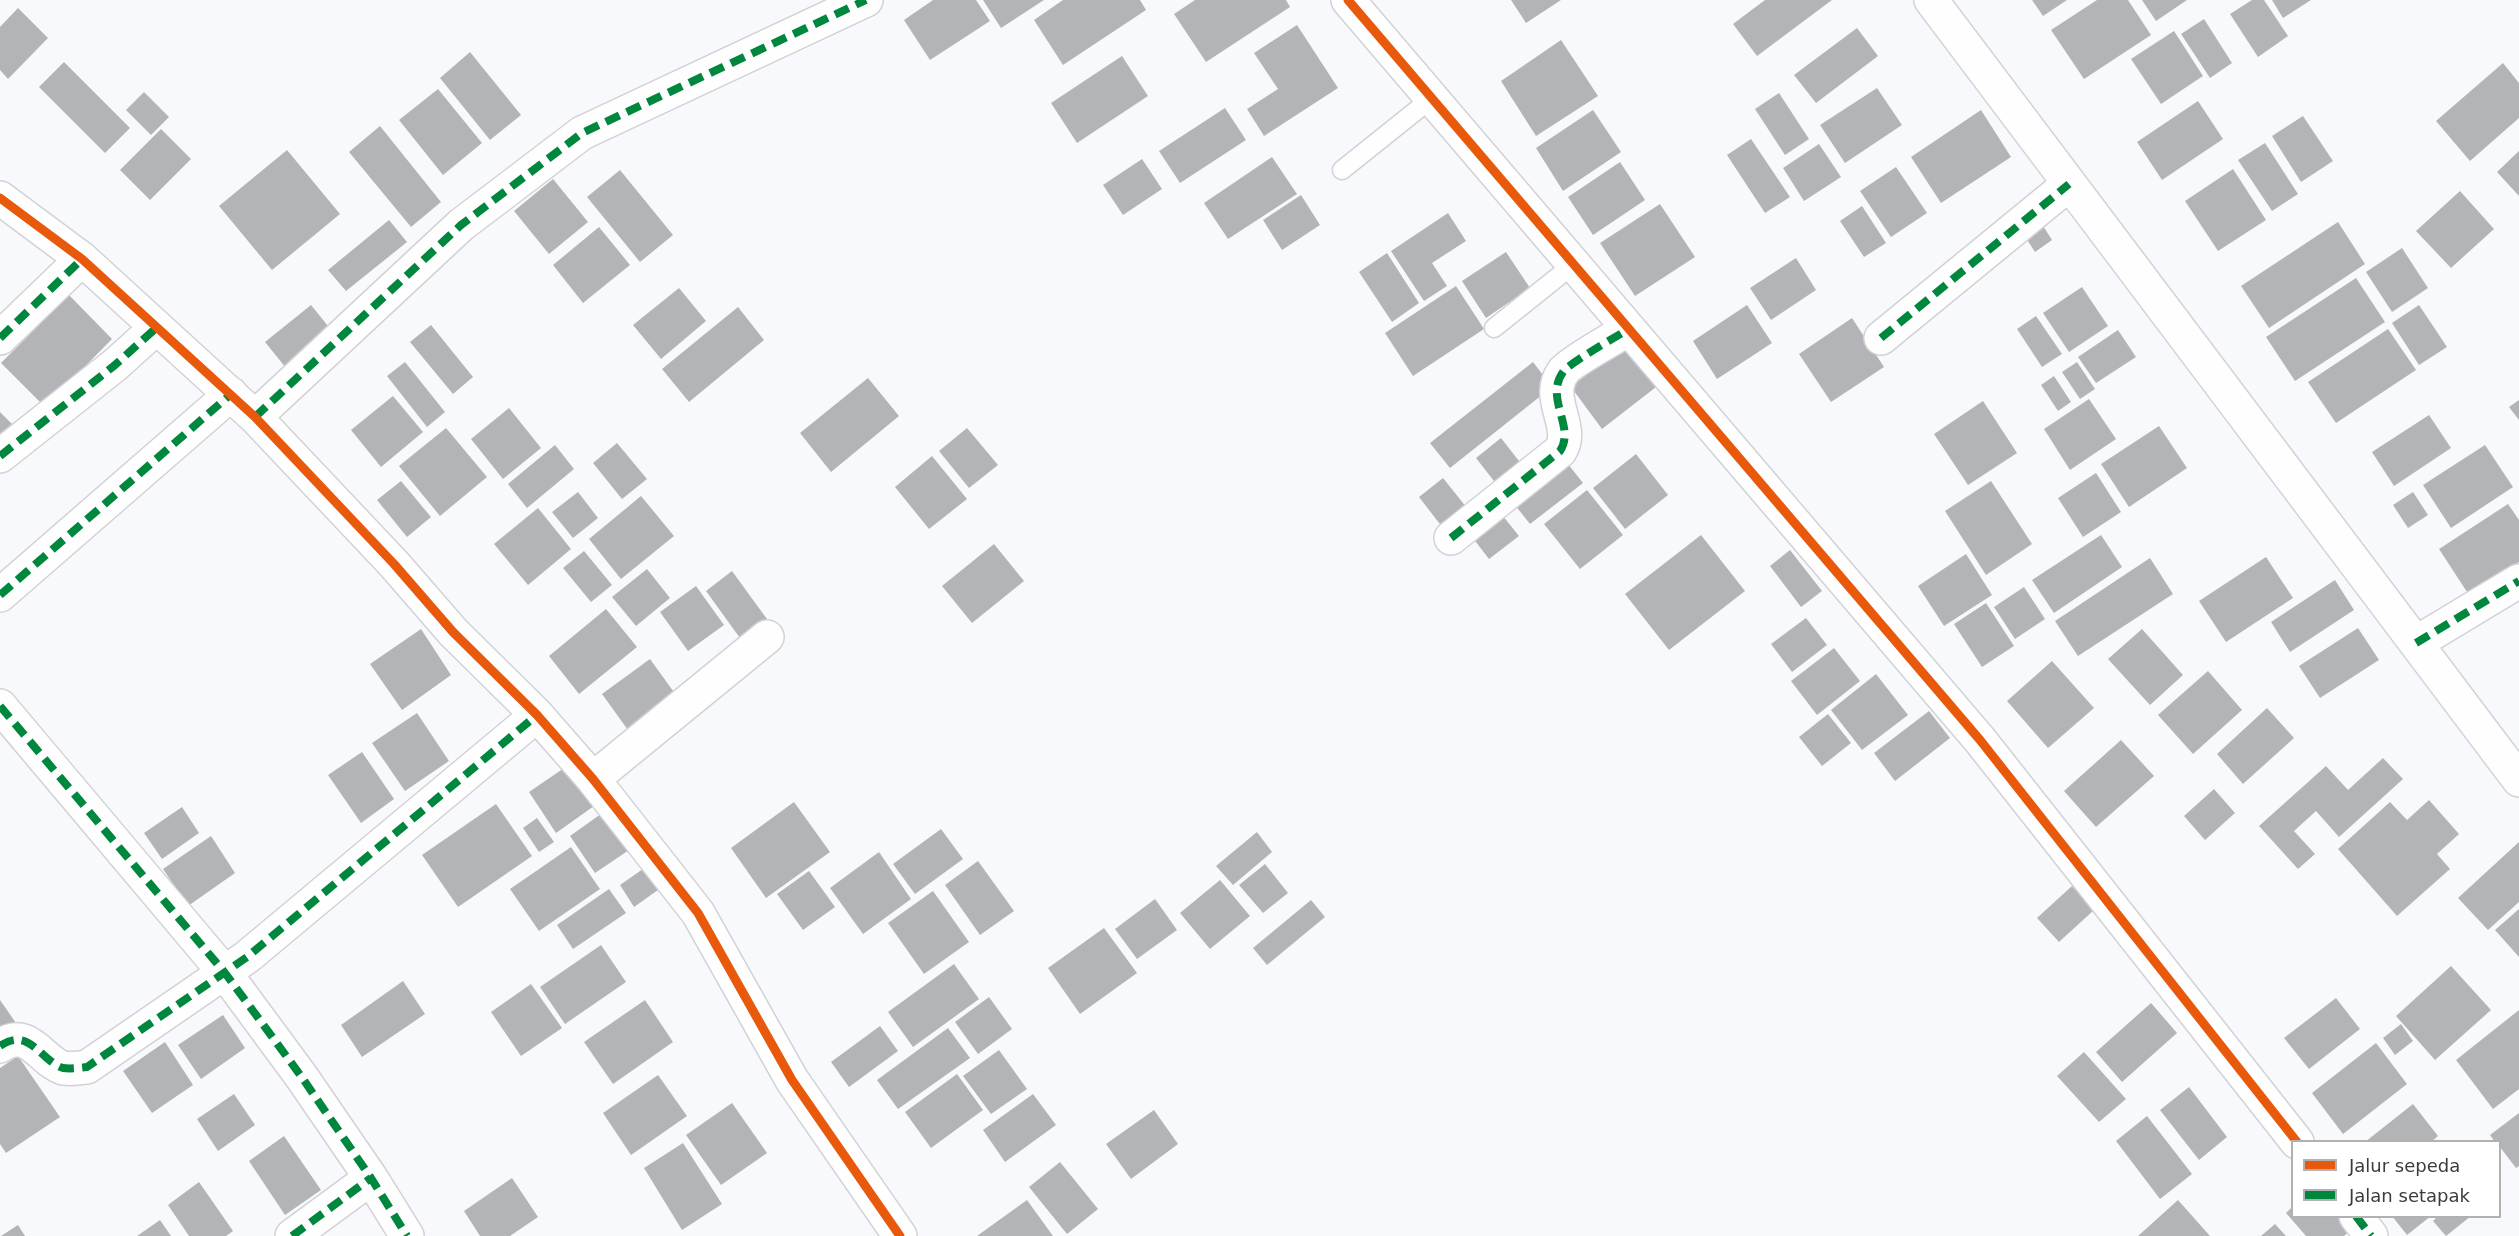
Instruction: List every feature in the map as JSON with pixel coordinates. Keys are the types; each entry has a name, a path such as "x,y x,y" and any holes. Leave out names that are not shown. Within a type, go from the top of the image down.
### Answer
{"street":[{"path":"255,417 461,225 582,133 866,0"},
{"path":"1348,0 1980,740 2295,1140"},
{"path":"1931,0 2519,780"},
{"path":"1881,338 2069,184"},
{"path":"0,198 82,260 255,417 394,564 453,632 537,715 593,779 698,913 792,1080 900,1236"},
{"path":"0,338 82,260"},
{"path":"0,456 116,365 156,328"},
{"path":"1451,538 1560,451 1566,443 1566,436 1555,396 1563,371 1629,329"},
{"path":"0,595 231,394"},
{"path":"2416,643 2519,580"},
{"path":"593,779 767,638"},
{"path":"0,706 225,973 301,1076 371,1178 407,1236"},
{"path":"0,1046 16,1039 24,1041 62,1068 87,1067 225,973 537,715"},
{"path":"292,1236 371,1178"},
{"path":"2358,1218 2371,1236"}],"lane":[{"path":"1342,170 1432,98"},
{"path":"1494,328 1574,264"}],"building":[{"path":"933,0 976,0 990,21 930,60 904,20"},
{"path":"983,0 1044,0 1001,28"},
{"path":"1063,0 1140,0 1146,10 1063,65 1034,20"},
{"path":"1195,0 1286,0 1290,7 1206,62 1174,14"},
{"path":"1511,0 1561,0 1526,23"},
{"path":"1765,0 1832,0 1757,56 1733,24"},
{"path":"2032,0 2067,0 2043,16"},
{"path":"2097,0 2128,0 2151,35 2084,79 2051,30"},
{"path":"2142,0 2187,0 2156,21"},
{"path":"2252,0 2264,0 2288,36 2258,57 2230,14"},
{"path":"2272,0 2311,0 2283,18"},
{"path":"18,8 48,38 8,79 0,70 0,27"},
{"path":"2204,19 2232,63 2210,78 2181,34"},
{"path":"1297,25 1338,88 1264,136 1247,109 1278,89 1254,53"},
{"path":"1857,28 1878,56 1816,103 1794,75"},
{"path":"2174,31 2203,76 2161,104 2131,59"},
{"path":"1561,40 1598,96 1536,136 1501,81"},
{"path":"470,52 521,115 490,140 440,78"},
{"path":"1122,56 1148,96 1077,143 1051,103"},
{"path":"64,62 130,128 105,153 39,87"},
{"path":"2503,63 2519,83 2519,118 2470,161 2436,121"},
{"path":"1877,88 1902,125 1845,163 1820,125"},
{"path":"438,89 482,143 443,175 399,120"},
{"path":"144,92 169,117 151,135 126,110"},
{"path":"1779,93 1809,139 1785,155 1755,109"},
{"path":"2198,101 2223,139 2162,180 2137,142"},
{"path":"1225,108 1246,140 1180,183 1159,151"},
{"path":"1593,110 1621,152 1563,191 1536,148"},
{"path":"1981,110 2011,157 1941,203 1911,157"},
{"path":"2303,116 2333,161 2301,182 2272,136"},
{"path":"380,126 441,202 411,227 349,152"},
{"path":"161,129 191,159 150,200 120,170"},
{"path":"1751,139 1790,197 1765,213 1727,155"},
{"path":"2265,143 2298,194 2272,211 2238,160"},
{"path":"1819,144 1841,177 1804,201 1783,168"},
{"path":"287,150 340,214 272,270 219,206"},
{"path":"2519,151 2519,196 2497,172"},
{"path":"1272,157 1297,194 1228,239 1204,203"},
{"path":"1142,159 1162,189 1123,215 1103,185"},
{"path":"1620,162 1645,200 1593,235 1568,197"},
{"path":"1896,167 1927,213 1891,237 1860,191"},
{"path":"2233,169 2266,220 2218,251 2185,201"},
{"path":"620,170 673,235 640,262 587,197"},
{"path":"553,179 588,222 549,254 514,211"},
{"path":"2460,191 2494,229 2451,268 2416,231"},
{"path":"1301,195 1320,225 1282,250 1263,220"},
{"path":"1660,204 1695,257 1635,296 1600,243"},
{"path":"1862,206 1886,243 1864,257 1840,221"},
{"path":"1448,213 1466,241 1432,263 1447,286 1424,301 1391,251"},
{"path":"389,220 407,242 346,291 328,270"},
{"path":"2040,221 2052,240 2035,252 2022,232"},
{"path":"2338,222 2365,264 2269,328 2241,286"},
{"path":"599,227 630,265 583,303 553,265"},
{"path":"2402,248 2428,288 2392,312 2366,272"},
{"path":"1506,252 1530,288 1486,318 1462,281"},
{"path":"1387,253 1419,303 1392,322 1359,272"},
{"path":"1796,258 1816,290 1771,320 1750,288"},
{"path":"2356,278 2385,322 2295,381 2266,337"},
{"path":"1456,286 1484,329 1413,376 1385,333"},
{"path":"2082,287 2108,326 2069,352 2043,313"},
{"path":"679,288 706,321 661,359 633,325"},
{"path":"69,295 112,339 45,407 1,363"},
{"path":"311,305 332,331 286,368 265,342"},
{"path":"1747,305 1772,343 1717,379 1693,341"},
{"path":"2419,305 2447,347 2419,365 2392,323"},
{"path":"738,307 764,340 689,402 662,369"},
{"path":"2036,316 2062,354 2042,367 2017,329"},
{"path":"1852,318 1884,367 1831,402 1799,354"},
{"path":"431,325 473,377 453,394 410,342"},
{"path":"2388,329 2416,370 2336,423 2308,382"},
{"path":"2118,330 2136,357 2096,383 2078,357"},
{"path":"1623,346 1656,387 1602,429 1571,387"},
{"path":"405,362 445,412 427,427 387,376"},
{"path":"1533,362 1552,387 1450,468 1430,443"},
{"path":"2077,362 2095,389 2080,399 2062,372"},
{"path":"2054,376 2071,402 2058,411 2041,385"},
{"path":"868,378 899,416 831,472 800,433"},
{"path":"393,396 423,432 381,467 351,430"},
{"path":"2089,399 2116,439 2070,470 2044,429"},
{"path":"2519,400 2519,420 2509,407"},
{"path":"1983,401 2017,453 1968,485 1934,434"},
{"path":"509,408 541,448 503,479 471,439"},
{"path":"0,412 13,425 0,438"},
{"path":"2429,415 2451,448 2394,486 2372,452"},
{"path":"2159,426 2187,468 2129,507 2101,464"},
{"path":"446,428 487,477 440,516 399,466"},
{"path":"967,428 998,465 969,488 939,451"},
{"path":"1501,438 1526,470 1501,490 1476,458"},
{"path":"617,443 647,479 622,499 593,463"},
{"path":"555,445 574,469 527,508 508,484"},
{"path":"2485,445 2513,487 2451,528 2423,485"},
{"path":"1636,454 1668,495 1625,529 1593,488"},
{"path":"932,456 967,499 929,529 895,487"},
{"path":"1564,459 1583,483 1530,524 1511,500"},
{"path":"2096,473 2121,512 2083,537 2058,498"},
{"path":"1443,478 1471,513 1446,532 1419,497"},
{"path":"401,481 431,517 407,537 377,500"},
{"path":"1991,481 2032,544 1986,575 1945,511"},
{"path":"1587,490 1623,535 1580,569 1544,524"},
{"path":"578,492 598,518 573,538 552,512"},
{"path":"2413,492 2428,515 2408,528 2393,505"},
{"path":"641,496 674,536 621,579 589,539"},
{"path":"2508,504 2519,520 2519,562 2469,595 2439,549"},
{"path":"538,508 571,549 528,585 494,544"},
{"path":"1498,510 1519,536 1489,559 1469,533"},
{"path":"1701,535 1745,591 1669,650 1625,594"},
{"path":"2101,535 2122,567 2054,613 2032,580"},
{"path":"994,544 1024,581 972,623 942,586"},
{"path":"1790,550 1822,591 1801,607 1770,566"},
{"path":"584,551 612,585 591,602 563,568"},
{"path":"1966,554 1992,595 1944,626 1918,586"},
{"path":"2266,557 2293,598 2226,642 2199,601"},
{"path":"2150,558 2173,594 2078,656 2055,621"},
{"path":"647,569 670,598 636,626 612,597"},
{"path":"732,571 772,626 745,645 706,591"},
{"path":"2335,580 2354,610 2290,652 2271,622"},
{"path":"696,586 724,625 688,651 660,612"},
{"path":"2024,587 2045,619 2015,639 1994,607"},
{"path":"1986,603 2014,646 1982,667 1954,624"},
{"path":"606,609 637,647 579,694 549,656"},
{"path":"1806,618 1827,645 1792,672 1771,644"},
{"path":"2358,628 2379,660 2320,698 2299,666"},
{"path":"421,629 451,675 402,710 370,664"},
{"path":"2142,629 2183,675 2150,705 2108,659"},
{"path":"1834,648 1860,681 1817,715 1791,681"},
{"path":"650,659 676,695 628,730 602,694"},
{"path":"2052,661 2094,708 2048,748 2007,701"},
{"path":"2208,671 2242,710 2193,754 2158,715"},
{"path":"1876,674 1908,715 1862,750 1831,710"},
{"path":"2267,708 2294,738 2243,784 2217,754"},
{"path":"1929,711 1950,738 1895,781 1874,753"},
{"path":"417,713 449,761 405,791 372,743"},
{"path":"1828,714 1851,743 1822,766 1799,737"},
{"path":"2121,740 2154,776 2096,827 2064,791"},
{"path":"362,752 394,799 361,823 328,775"},
{"path":"2383,758 2403,779 2339,837 2316,811 2294,831 2315,854 2298,869 2259,826 2326,766 2348,790"},
{"path":"567,766 594,806 556,833 529,792"},
{"path":"2214,789 2235,813 2205,840 2184,816"},
{"path":"2429,800 2459,834 2437,854 2450,869 2397,916 2338,849 2390,802 2407,820"},
{"path":"794,802 830,852 766,898 731,848"},
{"path":"496,804 532,856 458,907 422,855"},
{"path":"612,806 638,844 595,873 570,836"},
{"path":"182,807 199,833 162,859 144,833"},
{"path":"537,818 554,842 539,852 523,828"},
{"path":"941,829 963,859 915,894 893,864"},
{"path":"1257,832 1272,852 1233,885 1216,866"},
{"path":"211,836 235,873 188,906 163,869"},
{"path":"2519,842 2519,902 2488,930 2458,898"},
{"path":"571,847 600,889 539,931 510,889"},
{"path":"879,852 911,899 863,934 830,888"},
{"path":"978,861 1014,911 980,935 945,885"},
{"path":"650,864 665,885 634,907 620,885"},
{"path":"1265,864 1288,893 1263,913 1239,885"},
{"path":"809,871 835,907 803,930 777,894"},
{"path":"1220,880 1250,916 1210,949 1180,913"},
{"path":"2072,886 2094,910 2059,942 2037,918"},
{"path":"609,889 626,913 573,949 557,925"},
{"path":"933,891 969,942 924,974 888,923"},
{"path":"1155,899 1177,930 1137,959 1115,929"},
{"path":"1311,900 1325,917 1267,965 1253,948"},
{"path":"2519,909 2519,957 2495,930"},
{"path":"1104,928 1137,973 1080,1014 1048,968"},
{"path":"601,945 626,982 565,1024 540,987"},
{"path":"954,964 979,999 913,1047 888,1012"},
{"path":"2451,966 2491,1010 2435,1060 2396,1016"},
{"path":"403,981 425,1014 362,1057 341,1025"},
{"path":"531,984 562,1028 521,1056 491,1012"},
{"path":"989,997 1012,1029 978,1054 955,1022"},
{"path":"2336,998 2360,1029 2309,1069 2284,1038"},
{"path":"0,1000 16,1023 0,1034"},
{"path":"645,1000 673,1042 613,1084 584,1042"},
{"path":"2151,1003 2177,1033 2122,1082 2096,1052"},
{"path":"2519,1010 2519,1089 2493,1109 2456,1060"},
{"path":"223,1015 245,1048 201,1079 178,1045"},
{"path":"2401,1024 2413,1041 2395,1055 2383,1038"},
{"path":"880,1026 898,1051 849,1087 831,1062"},
{"path":"948,1028 970,1058 898,1109 877,1080"},
{"path":"165,1042 193,1085 152,1113 123,1071"},
{"path":"2376,1043 2407,1084 2343,1134 2312,1093"},
{"path":"999,1050 1027,1089 991,1114 963,1076"},
{"path":"2084,1052 2126,1099 2099,1122 2057,1076"},
{"path":"18,1056 60,1117 6,1153 0,1144 0,1068"},
{"path":"957,1074 983,1110 931,1148 905,1112"},
{"path":"658,1075 687,1116 631,1155 603,1113"},
{"path":"2189,1087 2227,1137 2199,1160 2160,1110"},
{"path":"234,1094 255,1125 218,1151 197,1119"},
{"path":"1033,1094 1056,1125 1005,1162 983,1130"},
{"path":"732,1103 767,1153 721,1185 686,1135"},
{"path":"2413,1104 2438,1136 2433,1140 2368,1140"},
{"path":"1154,1110 1178,1144 1131,1179 1106,1144"},
{"path":"2519,1113 2519,1166 2516,1168 2501,1148 2501,1140 2494,1140 2490,1135"},
{"path":"2147,1116 2192,1174 2160,1199 2116,1141"},
{"path":"284,1136 321,1190 285,1215 249,1161"},
{"path":"683,1143 722,1204 682,1230 644,1168"},
{"path":"1060,1162 1098,1209 1067,1234 1029,1187"},
{"path":"512,1178 538,1217 510,1236 480,1236 464,1211"},
{"path":"199,1182 233,1231 226,1236 189,1236 168,1205"},
{"path":"1027,1200 1053,1236 977,1236"},
{"path":"2178,1200 2210,1236 2138,1236"},
{"path":"2291,1208 2291,1218 2341,1218 2351,1230 2344,1236 2306,1236 2286,1213"},
{"path":"2394,1218 2428,1218 2407,1235"},
{"path":"2436,1218 2468,1218 2446,1236 2433,1221"},
{"path":"160,1220 171,1236 137,1236"},
{"path":"2275,1224 2286,1236 2261,1236"},
{"path":"18,1225 25,1236 1,1236"}],"marked path":[{"path":"255,417 461,225 582,133 866,0"},
{"path":"1881,338 2069,184"},
{"path":"0,338 82,259"},
{"path":"0,456 115,365 156,328"},
{"path":"1451,538 1560,451 1565,432 1557,392 1558,382 1563,372 1629,329"},
{"path":"0,595 231,394"},
{"path":"2416,643 2519,581"},
{"path":"0,706 225,973 301,1076 371,1178 407,1236"},
{"path":"0,1046 19,1040 27,1042 63,1068 87,1067 247,957 537,715"},
{"path":"292,1236 371,1178"},
{"path":"2358,1218 2371,1236"}],"cycle path":[{"path":"1348,0 1980,740 2295,1140"},
{"path":"0,198 82,259 255,417 394,564 453,632 537,715 593,779 698,913 792,1080 900,1236"}]}
